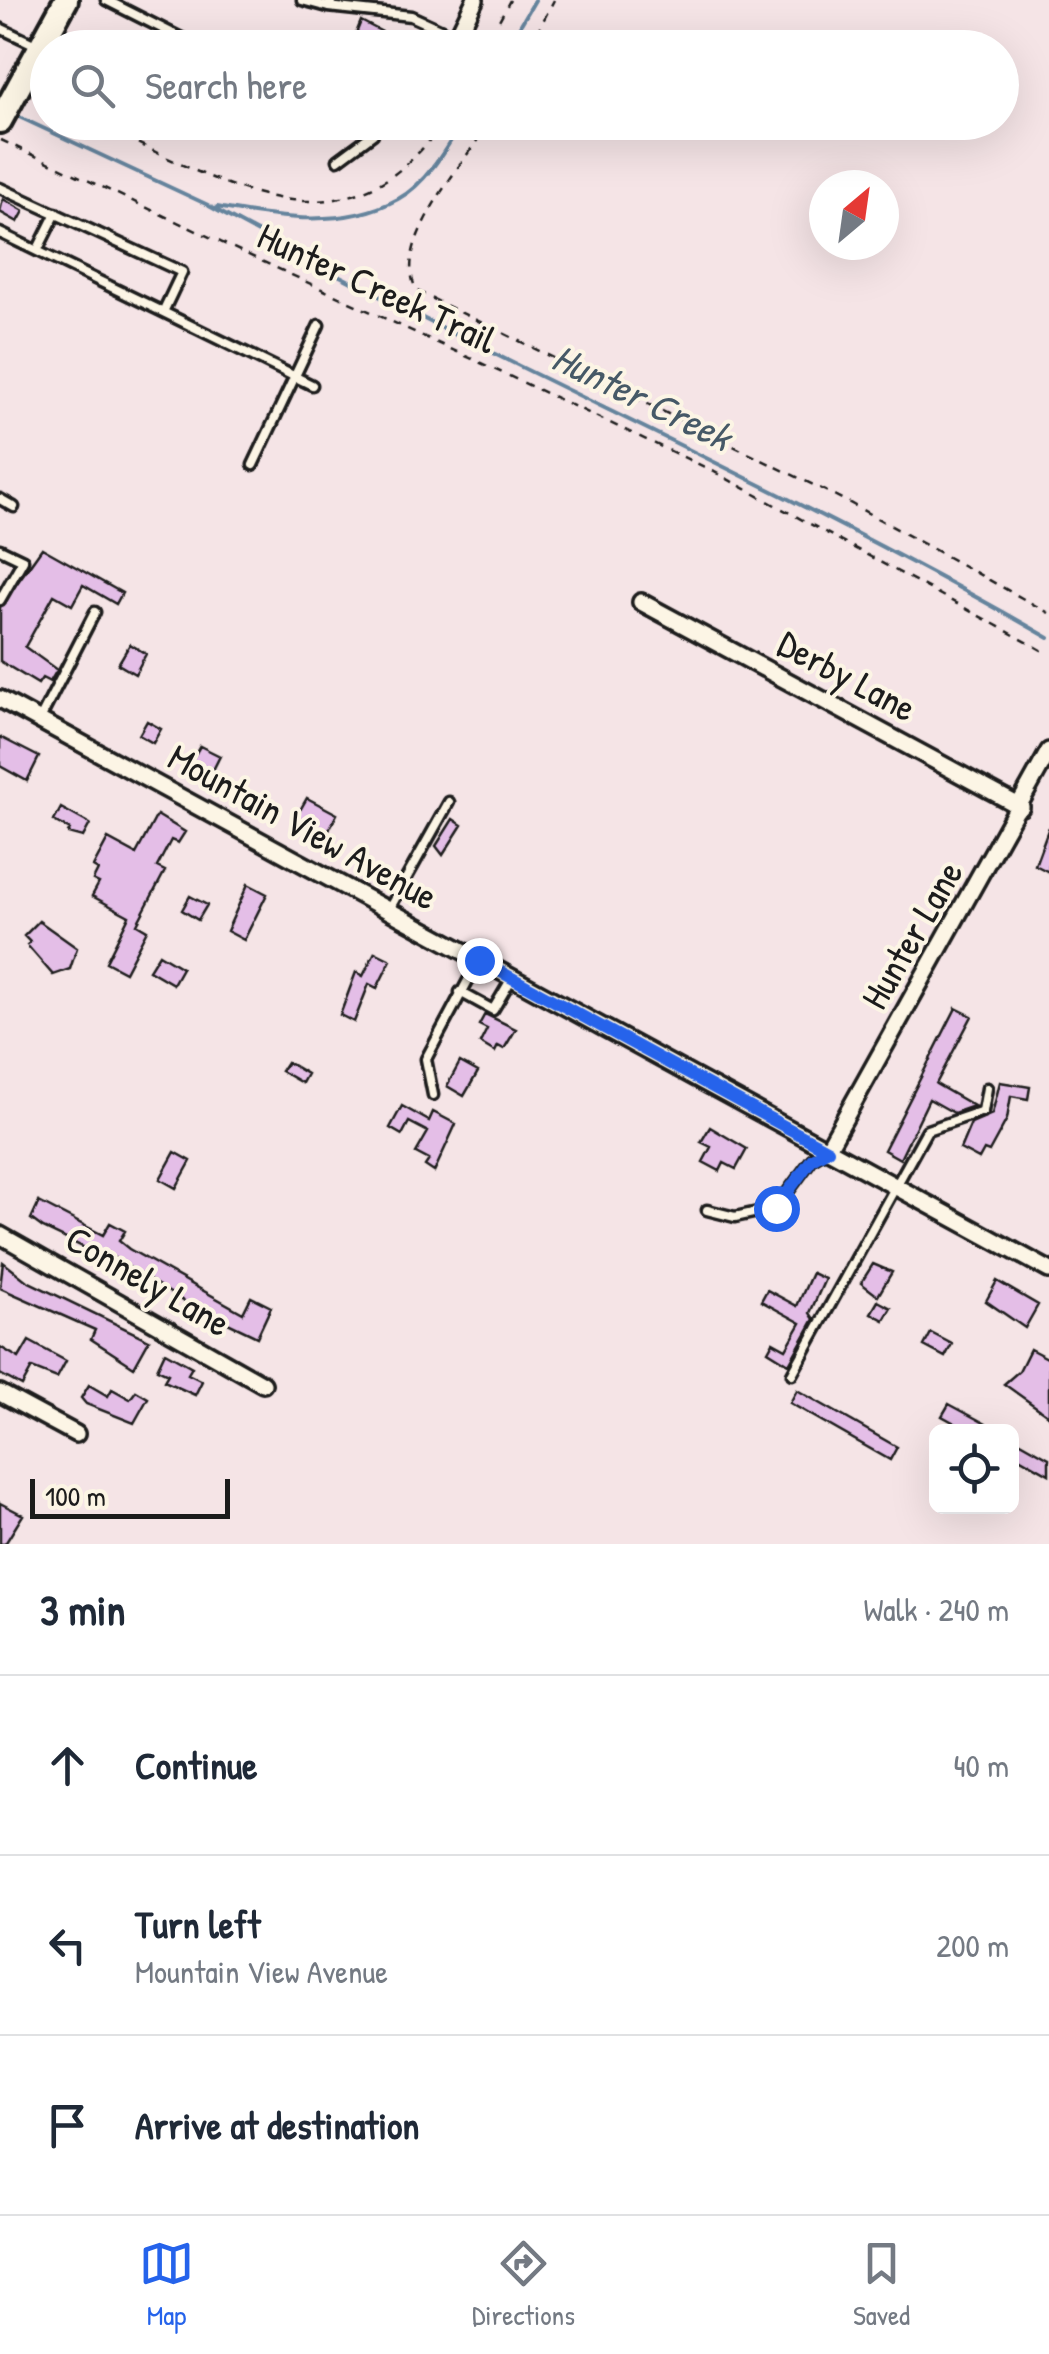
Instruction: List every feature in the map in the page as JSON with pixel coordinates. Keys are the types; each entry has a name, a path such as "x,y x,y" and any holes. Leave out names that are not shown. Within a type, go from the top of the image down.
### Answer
{"main road":[{"path":"49,30 66,0"},
{"path":"0,121 30,66"}],"street":[{"path":"460,30 475,0"},
{"name":"Derby Lane","path":"641,602 1022,807"},
{"name":"Mountain View Avenue","path":"0,700 1049,1270"},
{"name":"Hunter Lane","path":"828,1150 1022,807 1049,751"},
{"name":"Connely Lane","path":"0,1234 263,1384"},
{"path":"0,1393 76,1434"}],"lane":[{"path":"106,0 165,30"},
{"path":"302,0 411,16 442,30"},
{"path":"0,28 30,42"},
{"path":"338,160 365,140"},
{"path":"2,189 182,272 163,312"},
{"path":"37,251 56,213"},
{"path":"0,233 312,385"},
{"path":"253,465 319,325"},
{"path":"0,499 14,507"},
{"path":"0,548 23,560 0,600"},
{"path":"39,720 95,612"},
{"path":"388,911 449,802"},
{"path":"432,1095 426,1059 479,960"},
{"path":"460,992 493,1010 512,978"},
{"path":"792,1374 927,1130 983,1111 987,1088"},
{"path":"706,1210 735,1217 776,1208 812,1159 828,1150"}],"path":[{"path":"494,30 510,0"},
{"path":"538,30 554,0"},
{"name":"Hunter Creek Trail","path":"0,140 709,468 1049,654"},
{"path":"131,140 216,183 285,202 329,202 361,192 389,176 431,140"},
{"path":"478,140 416,238 408,260 410,278 417,291 846,501 1049,613"}],"building":[{"path":"361,21 378,30 357,30"},
{"path":"3,199 24,211 18,222 0,212"},
{"path":"42,548 122,593 116,604 83,585 72,605 54,595 25,647 57,670 50,682 42,678 38,684 0,661 0,607"},
{"path":"130,644 146,654 135,674 118,664"},
{"path":"147,721 161,729 153,743 139,735"},
{"path":"0,737 39,757 27,781 0,766"},
{"path":"200,746 220,756 212,772 191,762"},
{"path":"307,798 337,814 326,836 295,819"},
{"path":"61,808 90,824 83,837 68,833 70,830 54,821"},
{"path":"157,815 185,832 178,843 171,840 157,867 165,871 137,924 147,930 125,972 106,962 129,916 92,896 99,883 93,880 98,870 93,867 108,839 136,854"},
{"path":"453,819 462,825 443,855 436,846"},
{"path":"1049,827 1049,872 1035,865"},
{"path":"248,884 267,894 244,940 227,931"},
{"path":"190,896 207,905 198,920 182,910"},
{"path":"39,921 77,948 70,969 53,975 27,945 30,942 24,936"},
{"path":"375,952 391,960 377,988 369,984 354,1022 340,1015 356,972 363,976"},
{"path":"159,954 182,968 173,984 149,970"},
{"path":"956,1008 972,1016 936,1084 974,1106 954,1113 929,1099 900,1159 884,1150"},
{"path":"485,1014 516,1029 504,1049 498,1046 495,1052 480,1043 487,1029 479,1025"},
{"path":"287,1062 307,1074 302,1083 281,1071"},
{"path":"460,1062 478,1072 464,1096 447,1086"},
{"path":"1000,1082 1030,1087 1028,1099 1011,1096 1007,1119 989,1152 984,1150 979,1159 960,1149 971,1123 992,1114"},
{"path":"402,1106 429,1121 433,1112 456,1124 434,1172 425,1166 429,1160 416,1153 428,1132 409,1122 402,1135 390,1128"},
{"path":"710,1127 747,1149 736,1169 724,1163 720,1171 703,1162 711,1147 701,1142"},
{"path":"175,1152 191,1161 176,1188 160,1179"},
{"path":"39,1202 103,1235 110,1223 125,1231 119,1241 129,1249 243,1313 251,1297 271,1307 257,1337 188,1304 111,1256 95,1249 93,1252 43,1228 31,1219"},
{"path":"3,1262 27,1281 149,1340 134,1367 91,1339 95,1330 0,1288"},
{"path":"873,1264 892,1272 878,1296 861,1283"},
{"path":"812,1273 825,1279 810,1313 814,1319 789,1364 768,1351 773,1342 786,1349 801,1323 761,1301 767,1290 797,1306"},
{"path":"997,1281 1038,1305 1025,1328 986,1301"},
{"path":"878,1301 891,1308 884,1320 871,1313"},
{"path":"931,1333 952,1344 945,1357 924,1346"},
{"path":"29,1341 66,1361 57,1378 32,1368 22,1386 0,1374 0,1347 19,1358"},
{"path":"1030,1349 1049,1359 1049,1416 1004,1384 1019,1371"},
{"path":"165,1352 192,1367 188,1374 202,1381 195,1395 164,1381 168,1374 157,1369"},
{"path":"89,1385 108,1396 112,1389 130,1399 136,1391 148,1398 134,1423 86,1404 81,1398"},
{"path":"797,1390 897,1447 890,1460 790,1403"},
{"path":"949,1404 986,1424 956,1424 942,1416"},
{"path":"1019,1441 1049,1458 1049,1474 1019,1457"},
{"path":"0,1503 23,1515 5,1544 0,1544"}],"waterway":[{"path":"518,30 535,0"},
{"path":"17,116 30,122"},
{"path":"69,140 208,205"},
{"path":"217,207 309,218 332,218 377,208 418,184 450,140"},
{"name":"Hunter Creek","path":"209,206 418,316 841,526 1049,638"}],"route":[{"path":"479,960 828,1150 812,1159 776,1208"}]}
